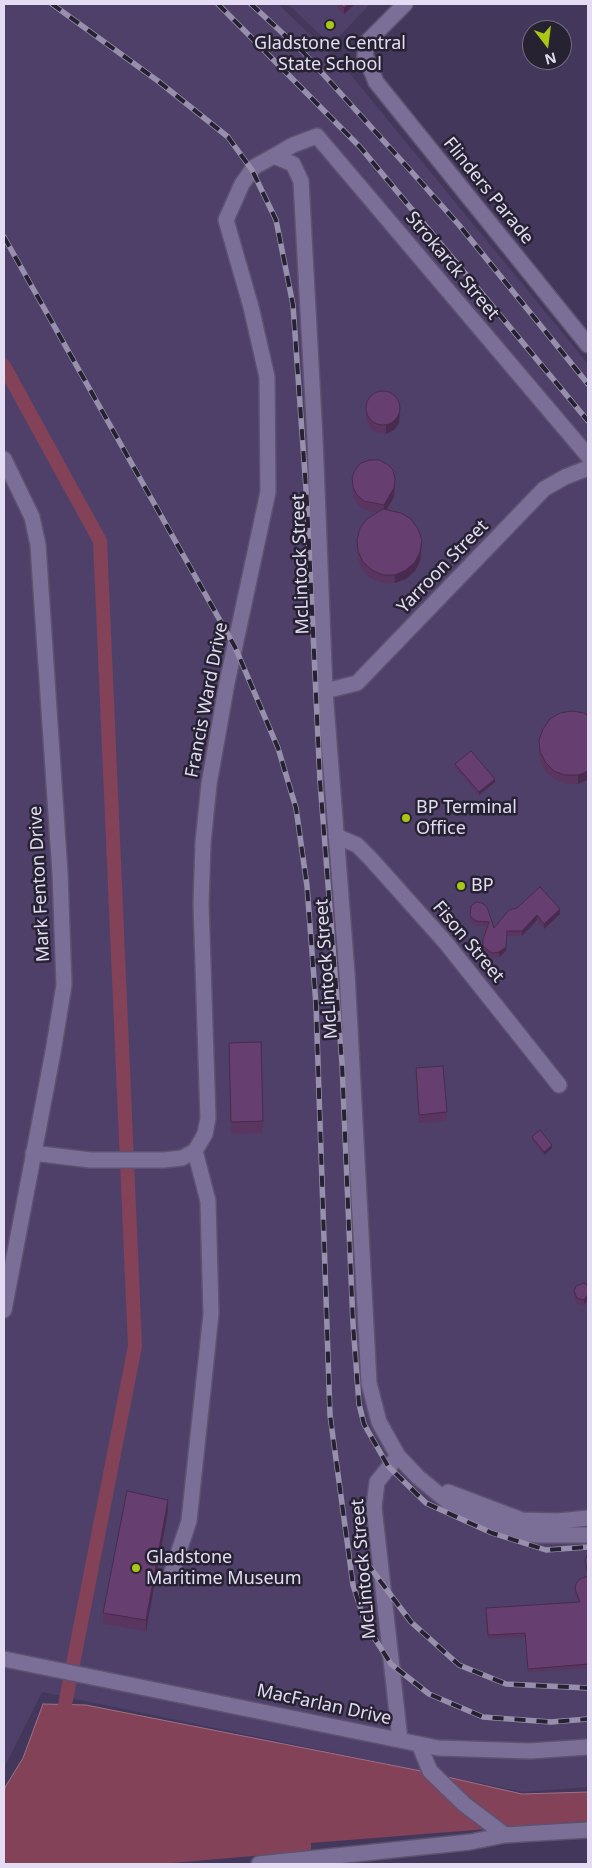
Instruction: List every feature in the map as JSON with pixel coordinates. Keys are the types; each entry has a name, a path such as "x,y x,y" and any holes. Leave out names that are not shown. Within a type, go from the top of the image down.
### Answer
{"street":[{"name":"Flinders Parade","path":"405,4 368,41 364,55 376,82 588,345"},
{"name":"Strokarck Street","path":"274,156 317,136 588,456"},
{"name":"McLintock Street","path":"274,156 293,164 301,181 315,439 325,691 347,973 369,1382 379,1422 398,1456 377,1482 374,1508 400,1740"},
{"name":"Francis Ward Drive","path":"195,1151 205,1134 208,1118 201,904 204,843 210,784 227,683 268,492 267,377 251,307 226,220 242,184 254,166 274,156"},
{"name":"Mark Fenton Drive","path":"4,459 32,517 36,532 60,873 64,985 4,1310"},
{"name":"Yarroon Street","path":"325,691 357,683 544,489 564,477 588,468"},
{"name":"Fison Street","path":"336,836 357,845 446,943 559,1085"},
{"path":"33,1153 90,1160 142,1160 182,1158 195,1151 208,1202 211,1314 189,1521 172,1572"},
{"path":"398,1456 418,1477 452,1505 517,1532 537,1535 588,1535"},
{"path":"418,1477 464,1499 522,1520 558,1521 588,1518"},
{"name":"MacFarlan Drive","path":"4,1658 438,1748 530,1752 588,1748"},
{"path":"420,1744 430,1770 464,1804 500,1832"},
{"path":"259,1864 470,1842 500,1832 588,1830"}],"shaded area":[{"path":"4,4 278,4 346,69 588,364 588,1787 523,1792 42,1692 4,1768"},
{"name":"Gladstone Central State School","path":"288,4 370,4 331,45"},
{"path":"43,1704 86,1705 421,1771 522,1794 588,1792 588,1864 4,1864 4,1789 23,1758"}],"pier":[{"path":"588,1821 588,1864 160,1864 311,1851 311,1843"}],"building":[{"path":"340,4 349,4 344,8"},
{"path":"383,391 395,396 400,408 395,420 383,425 371,420 366,408 371,396"},
{"path":"379,460 393,470 394,488 384,505 364,501 357,495 353,487 352,478 355,470 361,463"},
{"path":"383,509 401,513 411,519 418,529 422,540 420,552 415,562 406,570 395,575 383,575 372,570 363,562 358,551 357,540 360,528 367,519"},
{"path":"572,711 584,713 588,716 588,771 578,775 565,775 554,771 546,763 540,752 539,740 543,729 550,719 560,713"},
{"path":"471,751 495,779 479,792 455,764"},
{"path":"540,887 560,909 544,924 537,915 522,931 507,931 506,947 499,952 492,953 483,946 483,939 489,922 476,921 470,916 471,906 476,902 482,903 487,907 494,928 509,910 517,908"},
{"path":"261,1042 263,1121 231,1122 229,1043"},
{"path":"443,1066 447,1112 419,1115 416,1068"},
{"path":"540,1130 552,1145 544,1152 532,1137"},
{"path":"584,1283 588,1286 588,1294 584,1300 577,1298 574,1291 576,1286"},
{"name":"Gladstone Maritime Museum","path":"127,1491 168,1500 146,1620 103,1613"},
{"path":"588,1554 588,1573 585,1561"},
{"path":"588,1576 588,1664 528,1669 525,1633 488,1635 486,1608 580,1602 575,1589 576,1584 580,1579"}],"waterway":[{"path":"4,366 100,541 135,1346 65,1705"}],"railway":[{"path":"52,4 158,81 228,137 252,170 276,220 293,305 307,503 320,781 342,1063 353,1324 359,1404 364,1424 388,1466 426,1503 492,1533 546,1550 588,1547"},
{"path":"218,4 360,147 588,421"},
{"path":"251,4 304,53 459,225 588,384"},
{"path":"4,237 235,647 278,748 296,808 307,886 316,1005 330,1415 353,1585 366,1625 391,1664 429,1694 483,1717 551,1722 588,1719"},
{"path":"366,1562 411,1622 459,1665 506,1684 588,1688"}],"place":[{"name":"Gladstone Central State School","path":"330,25"},
{"name":"BP Terminal Office","path":"406,818"},
{"name":"BP","path":"461,886"},
{"name":"Gladstone Maritime Museum","path":"136,1568"}]}
